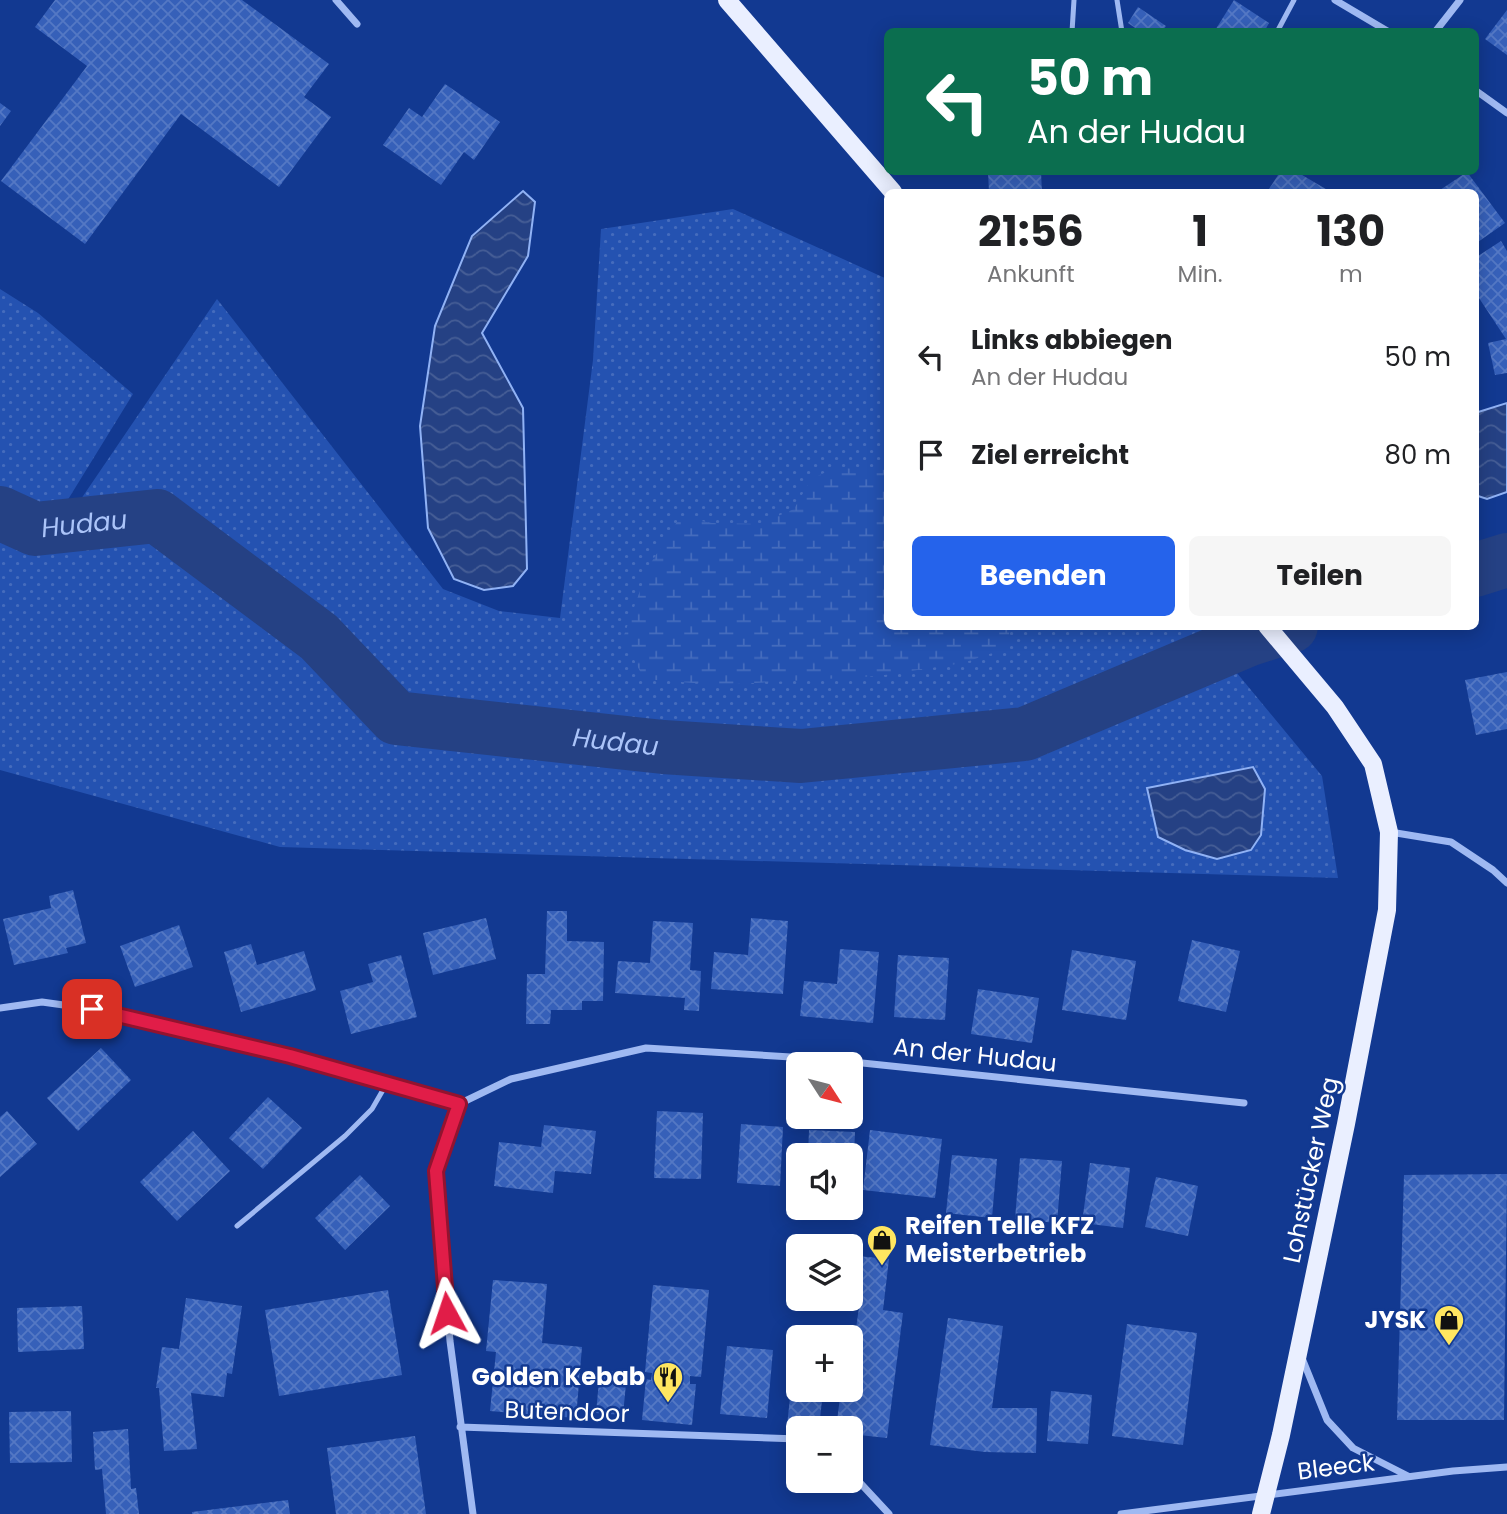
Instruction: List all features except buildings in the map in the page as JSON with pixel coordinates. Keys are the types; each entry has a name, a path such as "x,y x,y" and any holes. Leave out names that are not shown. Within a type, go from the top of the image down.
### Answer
{"main road":[{"path":"727,0 889,189"},
{"name":"Lohstücker Weg","path":"1261,1514 1268,1494 1346,1125 1387,910 1389,832 1373,764 1335,707 1270,630"}],"street":[{"path":"336,0 357,24"},
{"path":"1335,0 1382,28"},
{"path":"1437,28 1460,0"},
{"path":"1479,93 1507,113"},
{"path":"1389,832 1451,842 1493,870 1507,883"},
{"path":"0,1008 42,1002 92,1009 290,1056 459,1104 436,1171 450,1341 473,1514"},
{"name":"An der Hudau","path":"459,1104 511,1079 646,1048 824,1059 1244,1103"},
{"name":"Bleeck","path":"1299,1350 1327,1420 1353,1448 1408,1477"},
{"name":"Butendoor","path":"460,1427 786,1439"},
{"name":"Bleeck","path":"1268,1494 1507,1467"},
{"path":"863,1486 889,1514"},
{"path":"1121,1514 1268,1494"}],"lane":[{"path":"1072,28 1074,0"},
{"path":"1117,0 1121,28"},
{"path":"1279,28 1294,0"},
{"path":"237,1226 345,1136 372,1109 387,1083"}],"green space":[{"path":"733,209 884,278 884,630 1201,630 1322,776 1338,878 280,847 0,770 0,532 45,552 217,299 443,589 499,611 560,618 593,360 601,229"},
{"path":"0,289 38,313 133,394 56,519 0,495"},
{"path":"835,468 884,470 884,630 1010,630 1007,648 963,663 878,676 718,685 644,679 623,638 649,566 680,517 712,523 760,524 794,509 811,479"}],"water":[{"path":"523,191 535,202 528,256 482,333 523,408 527,569 513,586 484,590 454,579 428,528 420,426 435,326 472,236"},
{"path":"1507,403 1507,492 1487,499 1479,496 1479,412"},
{"path":"1253,767 1265,789 1261,835 1251,850 1217,859 1185,850 1158,837 1147,788"}],"waterway":[{"name":"Hudau","path":"0,513 35,529 157,516 319,637 396,718 663,747 801,756 1025,734 1250,639 1278,630"},
{"name":"Hudau","path":"1479,569 1507,560"}],"place":[{"name":"Reifen Telle KFZ Meisterbetrieb","path":"882,1267"},
{"name":"JYSK","path":"1449,1347"},
{"name":"Golden Kebab","path":"668,1404"}],"route":[{"path":"92,1009 290,1056 459,1104 436,1171 447,1313"}]}
